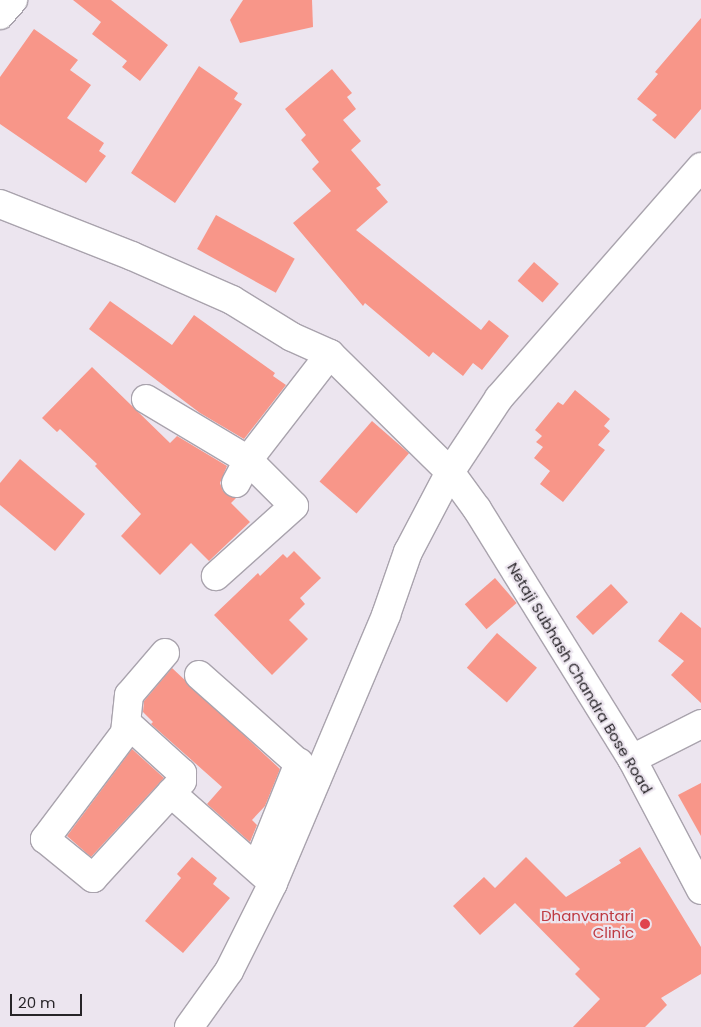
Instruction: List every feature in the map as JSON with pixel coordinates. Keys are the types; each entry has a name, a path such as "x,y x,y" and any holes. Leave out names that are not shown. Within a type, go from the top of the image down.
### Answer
{"street":[{"path":"0,15 13,0"},
{"path":"189,1027 229,971 264,875 308,771 386,615 408,552 450,472 499,398 701,167"},
{"name":"Netaji Subhash Chandra Bose Road","path":"0,204 132,256 232,300 292,337 330,354 450,472 477,509 632,759 701,890"},
{"path":"242,472 330,354"},
{"path":"146,399 242,472 294,506 216,576"},
{"path":"128,724 182,773 182,781 93,878 47,843 45,835 128,724 129,695 165,653"},
{"path":"199,675 308,771"},
{"path":"632,759 701,724"},
{"path":"171,793 264,875"}],"building":[{"path":"73,0 111,0 168,45 140,81 122,67 127,61 92,34 101,22"},
{"path":"243,0 312,0 313,27 240,43 230,20"},
{"path":"701,18 701,109 675,139 652,120 657,115 637,99 658,74 655,72"},
{"path":"34,29 78,60 70,70 91,85 67,118 104,143 99,151 106,156 86,183 0,124 0,77"},
{"path":"199,66 238,93 234,99 242,104 175,203 131,173"},
{"path":"332,69 352,93 347,97 356,109 343,120 361,141 351,150 381,185 376,188 388,202 356,230 481,330 489,320 509,336 482,370 473,363 463,376 433,352 429,357 365,303 363,306 293,223 331,191 312,169 319,162 301,140 306,135 285,109"},
{"path":"216,215 295,259 276,293 197,249"},
{"path":"534,262 559,284 543,303 518,281"},
{"path":"110,301 172,345 194,315 275,373 273,376 286,385 244,439 200,413 89,329"},
{"path":"92,367 170,443 177,436 227,466 220,483 223,491 236,498 231,503 250,522 209,561 191,543 160,575 121,536 141,514 95,466 97,464 60,429 57,432 42,418"},
{"path":"575,390 610,419 604,426 610,431 598,445 605,450 563,502 540,484 550,471 534,458 543,447 536,442 542,436 535,430 558,402 563,405"},
{"path":"372,421 409,453 356,514 320,481"},
{"path":"20,459 85,514 55,551 0,505 0,483"},
{"path":"294,551 321,578 300,598 305,604 289,620 308,639 272,675 214,615 258,573 260,576 283,554 287,558"},
{"path":"495,578 517,603 486,629 465,604"},
{"path":"611,584 628,602 593,635 576,617"},
{"path":"681,612 701,628 701,703 671,675 684,661 658,641"},
{"path":"497,633 537,668 507,702 467,668"},
{"path":"172,668 280,769 265,806 252,820 257,825 250,842 207,804 222,787 151,724 153,722 143,712 144,701"},
{"path":"132,749 164,778 91,857 67,836"},
{"path":"701,783 701,836 678,795"},
{"path":"640,847 701,947 701,974 661,998 667,1005 645,1027 573,1027 600,999 575,974 580,969 515,903 480,935 453,906 484,877 495,888 526,857 566,897 621,863 619,860"},
{"path":"192,857 217,878 213,884 230,898 183,953 145,921 181,878 177,874"}],"place":[{"name":"Dhanvantari Clinic","path":"645,924"}]}
